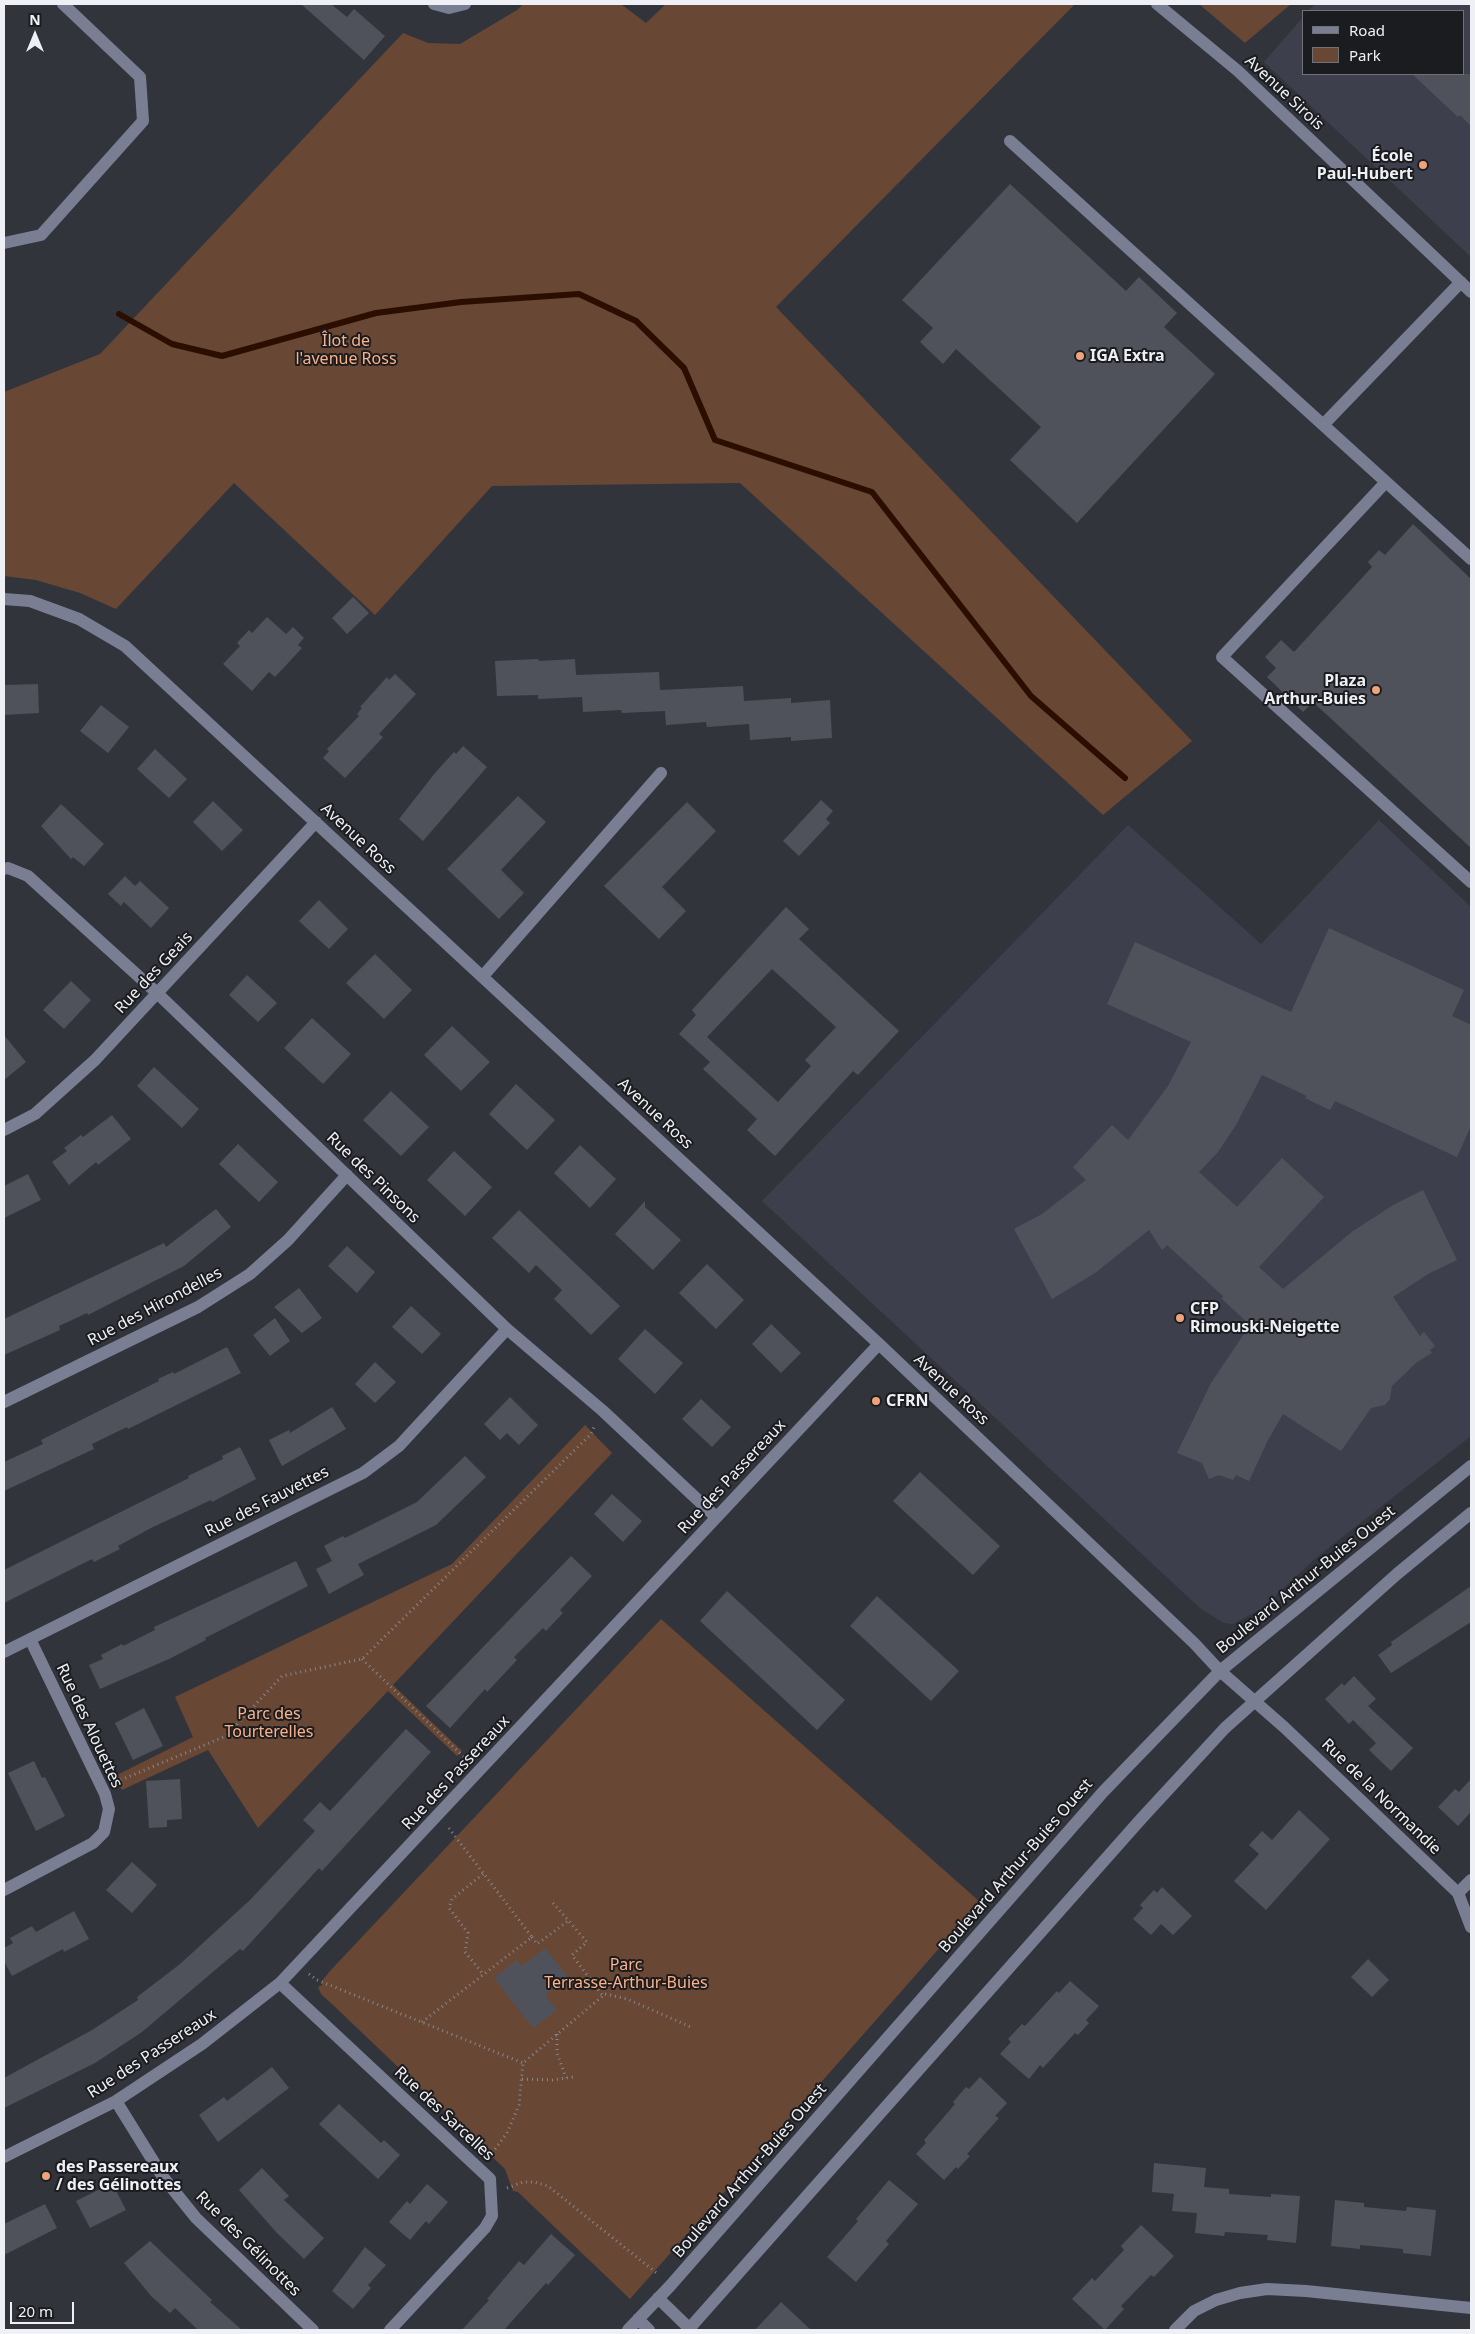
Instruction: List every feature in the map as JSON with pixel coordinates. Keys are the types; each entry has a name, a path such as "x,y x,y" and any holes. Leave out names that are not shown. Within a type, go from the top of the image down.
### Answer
{"street":[{"path":"4,243 40,235 143,122 140,77 63,4"},
{"path":"434,4 450,8 465,4"},
{"name":"Avenue Sirois","path":"1157,4 1238,71 1471,292"},
{"path":"1010,140 1471,559"},
{"path":"1323,425 1460,282"},
{"path":"1386,482 1222,657 1471,882"},
{"name":"Avenue Ross","path":"4,599 30,601 79,618 125,646 879,1344 1194,1642 1220,1671 1253,1702"},
{"path":"483,976 661,773"},
{"name":"Rue des Geais","path":"4,1130 35,1114 95,1060 316,822"},
{"name":"Rue des Pinsons","path":"4,869 28,876 158,993 506,1329 602,1411 716,1517"},
{"name":"Rue des Hirondelles","path":"4,1402 198,1307 250,1274 288,1240 347,1175"},
{"name":"Rue des Fauvettes","path":"4,1652 363,1472 398,1446 506,1329"},
{"name":"Rue des Passereaux","path":"4,2157 116,2101 202,2044 280,1983 479,1773 879,1344"},
{"name":"Boulevard Arthur-Buies Ouest","path":"628,2330 670,2286 1102,1792 1220,1671 1471,1466"},
{"path":"658,2298 690,2330 1141,1819 1225,1728 1397,1574 1471,1513"},
{"name":"Rue des Alouettes","path":"4,1890 93,1842 104,1832 109,1809 102,1788 30,1639"},
{"name":"Rue de la Normandie","path":"1253,1702 1284,1727 1458,1893 1471,1927"},
{"path":"1458,1893 1471,1880"},
{"name":"Rue des Sarcelles","path":"280,1983 490,2179 492,2216 485,2228 390,2330"},
{"name":"Rue des Gélinottes","path":"116,2101 163,2177 196,2218 313,2330"},
{"path":"1175,2330 1194,2311 1216,2300 1240,2293 1267,2290 1306,2291 1471,2308"},
{"path":"638,2319 650,2330"}],"path":[{"path":"102,1788 226,1736 282,1676 362,1659 591,1434 602,1411"},
{"path":"362,1659 479,1773"},
{"path":"439,1815 537,1944 568,1921"},
{"path":"483,1874 452,1899 448,1908 468,1933 465,1952 483,1974"},
{"path":"552,1902 587,1942 572,1955 602,1996"},
{"path":"422,2022 532,1937"},
{"path":"298,1963 317,1980 523,2063"},
{"path":"479,2169 507,2133 519,2105 523,2063 602,1996 612,1995 627,1999 692,2027"},
{"path":"557,2034 556,2053 566,2078"},
{"path":"522,2078 552,2080 573,2077"},
{"path":"492,2197 514,2184 523,2182 534,2182 548,2186 648,2265 670,2286"}],"shaded area":[{"name":"École Paul-Hubert","path":"1315,4 1471,4 1471,257 1264,62 1302,18 1302,75 1465,75 1465,10 1309,10"},
{"name":"CFP Rimouski-Neigette","path":"1379,820 1471,907 1471,1436 1317,1557 1261,1609 1233,1624 1224,1623 1201,1609 762,1201 1128,825 1261,944"}],"green space":[{"name":"Îlot de l'avenue Ross","path":"523,4 621,4 646,23 666,4 1075,4 776,307 1192,741 1103,815 740,483 492,486 375,615 234,483 116,609 80,593 36,580 4,576 4,392 100,354 403,33 428,43 460,44 517,10"},
{"path":"1199,4 1291,4 1245,43"},
{"name":"Parc des Tourterelles","path":"585,1425 612,1453 393,1685 462,1751 457,1756 388,1691 258,1828 208,1750 122,1790 115,1776 193,1737 175,1697 452,1564"},
{"name":"Parc Terrasse-Arthur-Buies","path":"661,1619 980,1902 630,2299 518,2192 513,2191 505,2169 321,1994 318,1987 322,1985 322,1981 330,1971"}],"building":[{"path":"301,4 331,4 347,17 354,9 385,36 364,60"},
{"path":"1471,74 1471,126 1460,115 1458,117 1413,75"},
{"name":"IGA Extra","path":"1010,184 1126,291 1139,277 1177,313 1164,327 1215,374 1077,523 1010,460 1041,427 956,349 943,364 920,342 933,328 902,300"},
{"name":"Plaza Arthur-Buies","path":"1413,524 1471,579 1471,848 1313,702 1303,712 1267,677 1276,668 1265,657 1281,640 1294,652 1372,567 1368,562 1379,550 1385,555"},
{"path":"353,597 369,613 347,634 332,618"},
{"path":"267,617 286,634 293,627 304,638 298,645 302,648 275,677 269,672 252,691 223,664 240,646 237,643 249,630 252,633"},
{"path":"538,659 539,661 575,659 576,675 659,672 660,690 743,686 744,701 791,698 791,703 830,700 832,738 791,741 791,737 750,740 749,724 707,727 706,722 666,725 665,711 622,713 621,710 583,712 582,697 538,699 538,695 497,696 495,661"},
{"path":"395,674 416,694 379,734 383,737 345,778 323,758 329,751 327,749 359,716 357,714 362,708 360,707 387,677 389,680"},
{"path":"38,684 39,713 4,715 4,685"},
{"path":"101,705 129,727 108,753 80,731"},
{"path":"463,746 487,767 423,841 399,819 435,773 454,752 456,754"},
{"path":"155,749 187,779 169,798 137,769"},
{"path":"518,796 546,822 501,870 524,893 499,919 447,869"},
{"path":"821,800 833,811 826,819 830,823 799,856 783,841"},
{"path":"213,801 243,830 222,851 193,822"},
{"path":"687,802 716,831 662,887 686,911 659,939 604,886"},
{"path":"61,804 104,844 84,866 73,857 71,859 41,826"},
{"path":"125,876 135,886 140,881 169,908 151,928 124,902 121,906 108,894"},
{"path":"319,900 348,929 329,949 299,921"},
{"path":"786,907 809,929 799,939 899,1031 858,1075 853,1071 775,1156 747,1130 757,1119 703,1069 710,1062 679,1034 696,1015 692,1010","holes":["772,969 836,1027 805,1060 811,1066 778,1102 707,1037"]},
{"name":"CFP Rimouski-Neigette","path":"1329,928 1464,990 1452,1016 1471,1025 1471,1126 1457,1157 1335,1101 1330,1110 1305,1098 1307,1096 1262,1075 1236,1125 1218,1152 1199,1172 1237,1207 1282,1158 1324,1197 1259,1267 1283,1289 1353,1231 1395,1204 1423,1190 1457,1260 1428,1274 1393,1297 1420,1336 1424,1332 1435,1346 1430,1350 1432,1353 1417,1362 1392,1386 1390,1399 1385,1405 1371,1408 1341,1451 1283,1414 1268,1440 1249,1481 1236,1475 1233,1480 1219,1475 1209,1479 1202,1463 1177,1453 1211,1383 1250,1325 1222,1299 1223,1296 1167,1245 1162,1250 1149,1230 1095,1273 1052,1299 1014,1229 1042,1214 1086,1180 1073,1167 1112,1125 1128,1140 1168,1086 1191,1042 1107,1004 1135,942 1291,1012"},
{"path":"375,954 412,990 384,1019 346,983"},
{"path":"247,975 277,1003 258,1022 229,995"},
{"path":"71,981 91,1000 64,1029 43,1010"},
{"path":"312,1018 351,1054 323,1084 284,1048"},
{"path":"452,1026 490,1062 461,1091 424,1055"},
{"path":"4,1035 26,1062 4,1080"},
{"path":"154,1067 199,1109 182,1128 137,1086"},
{"path":"516,1084 555,1120 527,1150 489,1114"},
{"path":"391,1091 429,1127 401,1156 363,1120"},
{"path":"112,1115 131,1139 98,1165 96,1162 69,1185 52,1162 67,1151 64,1148 81,1135 83,1137"},
{"path":"238,1144 278,1182 259,1202 219,1164"},
{"path":"580,1145 616,1179 590,1208 554,1173"},
{"path":"454,1151 492,1187 465,1216 427,1180"},
{"path":"28,1174 41,1200 4,1218 4,1186"},
{"path":"645,1201 645,1207 681,1240 653,1270 615,1234"},
{"path":"216,1209 231,1227 184,1266 88,1315 87,1313 59,1326 60,1330 4,1355 4,1319 164,1243 166,1247"},
{"path":"519,1210 620,1306 591,1335 554,1299 562,1290 536,1265 529,1273 492,1238"},
{"path":"347,1246 375,1272 357,1293 328,1266"},
{"path":"707,1264 744,1300 716,1329 679,1293"},
{"path":"299,1288 322,1318 302,1333 274,1307"},
{"path":"411,1306 441,1334 422,1354 392,1327"},
{"path":"275,1318 290,1341 270,1356 253,1335"},
{"path":"771,1324 801,1353 781,1373 752,1344"},
{"path":"645,1329 683,1363 655,1394 618,1359"},
{"path":"227,1347 241,1373 128,1429 127,1427 92,1444 94,1449 4,1491 4,1462 43,1444 41,1440 159,1381 158,1379 173,1372 174,1374"},
{"path":"375,1362 396,1382 375,1403 355,1384"},
{"path":"510,1397 538,1425 519,1445 507,1433 500,1440 484,1424"},
{"path":"701,1399 731,1427 712,1447 682,1419"},
{"path":"332,1407 346,1429 282,1466 269,1440 289,1430 290,1433"},
{"path":"240,1447 256,1479 212,1502 211,1500 151,1528 118,1546 120,1549 94,1562 92,1559 4,1603 4,1570 189,1478 188,1476 223,1459 222,1456"},
{"path":"465,1456 486,1477 436,1525 358,1564 364,1575 329,1594 316,1569 332,1561 324,1546 343,1536 345,1538 417,1502"},
{"path":"920,1472 1000,1546 973,1575 893,1501"},
{"path":"612,1494 642,1521 623,1542 594,1514"},
{"path":"571,1556 592,1576 560,1610 563,1613 546,1631 543,1628 514,1657 517,1660 487,1692 485,1689 450,1728 426,1706"},
{"path":"296,1561 308,1586 205,1638 206,1640 169,1659 100,1689 89,1665 103,1659 101,1655 155,1630 154,1627"},
{"path":"1471,1586 1471,1622 1391,1673 1378,1655 1392,1645 1391,1642"},
{"path":"727,1591 845,1700 817,1730 700,1621"},
{"path":"877,1596 959,1671 931,1701 850,1626"},
{"path":"1354,1676 1376,1699 1368,1706 1413,1748 1391,1771 1369,1750 1376,1743 1353,1720 1349,1724 1325,1699 1342,1683 1344,1686"},
{"path":"144,1708 163,1746 133,1760 115,1723"},
{"path":"406,1729 431,1752 322,1871 319,1868 243,1951 240,1949 142,2032 95,2063 4,2108 4,2078 92,2030 138,2000 137,1997 180,1964 250,1900 315,1831 303,1820 320,1802 330,1811"},
{"path":"34,1761 42,1778 45,1777 65,1816 36,1831 8,1773"},
{"path":"180,1779 182,1819 167,1820 167,1827 149,1828 146,1781"},
{"path":"1471,1779 1471,1812 1458,1826 1438,1807 1455,1789 1459,1792"},
{"path":"1299,1810 1330,1839 1266,1910 1234,1881 1259,1854 1249,1845 1262,1831 1272,1840"},
{"path":"132,1862 157,1885 132,1913 106,1890"},
{"path":"1162,1887 1192,1916 1173,1935 1161,1924 1151,1935 1133,1919 1143,1908 1140,1905 1154,1890 1157,1893"},
{"path":"74,1911 89,1939 64,1952 63,1949 12,1976 4,1961 4,1948 13,1943 10,1938 32,1926 36,1932"},
{"path":"545,1948 568,1977 545,1995 557,2010 533,2028 494,1978 517,1960 522,1966"},
{"path":"1368,1959 1389,1980 1372,1997 1351,1977"},
{"path":"1070,1981 1099,2006 1086,2020 1089,2023 1078,2035 1075,2033 1043,2068 1040,2065 1029,2079 1000,2054 1011,2042 1008,2039 1022,2024 1025,2026 1057,1991 1059,1993"},
{"path":"272,2067 289,2088 218,2142 199,2115 224,2097 227,2101"},
{"path":"980,2077 1007,2103 995,2116 999,2118 967,2154 970,2156 944,2180 916,2154 926,2143 924,2140 955,2104 953,2102 966,2087 969,2089"},
{"path":"339,2104 381,2143 384,2140 400,2155 378,2179 319,2124"},
{"path":"1154,2163 1206,2168 1204,2187 1229,2189 1229,2194 1271,2197 1271,2194 1300,2196 1296,2243 1267,2240 1268,2235 1225,2232 1224,2236 1195,2233 1197,2213 1172,2211 1174,2194 1152,2192"},
{"path":"262,2168 289,2196 284,2200 324,2238 304,2259 277,2233 239,2190"},
{"path":"889,2180 918,2204 886,2241 889,2244 856,2282 827,2257 858,2221 856,2219"},
{"path":"112,2183 126,2210 90,2228 76,2201"},
{"path":"427,2184 448,2202 429,2224 426,2221 410,2240 389,2222 407,2201 410,2204"},
{"path":"1335,2200 1364,2203 1364,2207 1406,2211 1407,2207 1436,2210 1431,2256 1403,2253 1403,2249 1360,2245 1360,2249 1331,2246"},
{"path":"45,2204 57,2228 4,2255 4,2224"},
{"path":"1141,2225 1174,2256 1154,2277 1151,2275 1121,2306 1124,2309 1105,2330 1072,2299 1092,2278 1095,2281 1124,2250 1121,2246"},
{"path":"551,2234 575,2255 548,2285 546,2283 504,2330 462,2330 489,2300 487,2299 519,2261 524,2265"},
{"path":"150,2241 212,2300 210,2302 242,2330 198,2330 175,2308 170,2313 151,2296 124,2263"},
{"path":"365,2247 386,2265 368,2285 371,2288 353,2309 332,2291"},
{"path":"781,2302 811,2330 755,2330"}],"waterway":[{"path":"119,314 172,344 222,356 376,313 461,302 579,294 636,321 684,368 715,440 872,492 1031,696 1125,778"}],"place":[{"name":"École Paul-Hubert","path":"1423,165"},
{"name":"IGA Extra","path":"1080,356"},
{"name":"Plaza Arthur-Buies","path":"1376,690"},
{"name":"CFP Rimouski-Neigette","path":"1180,1318"},
{"name":"CFRN","path":"876,1401"},
{"name":"des Passereaux / des Gélinottes","path":"46,2176"}]}
